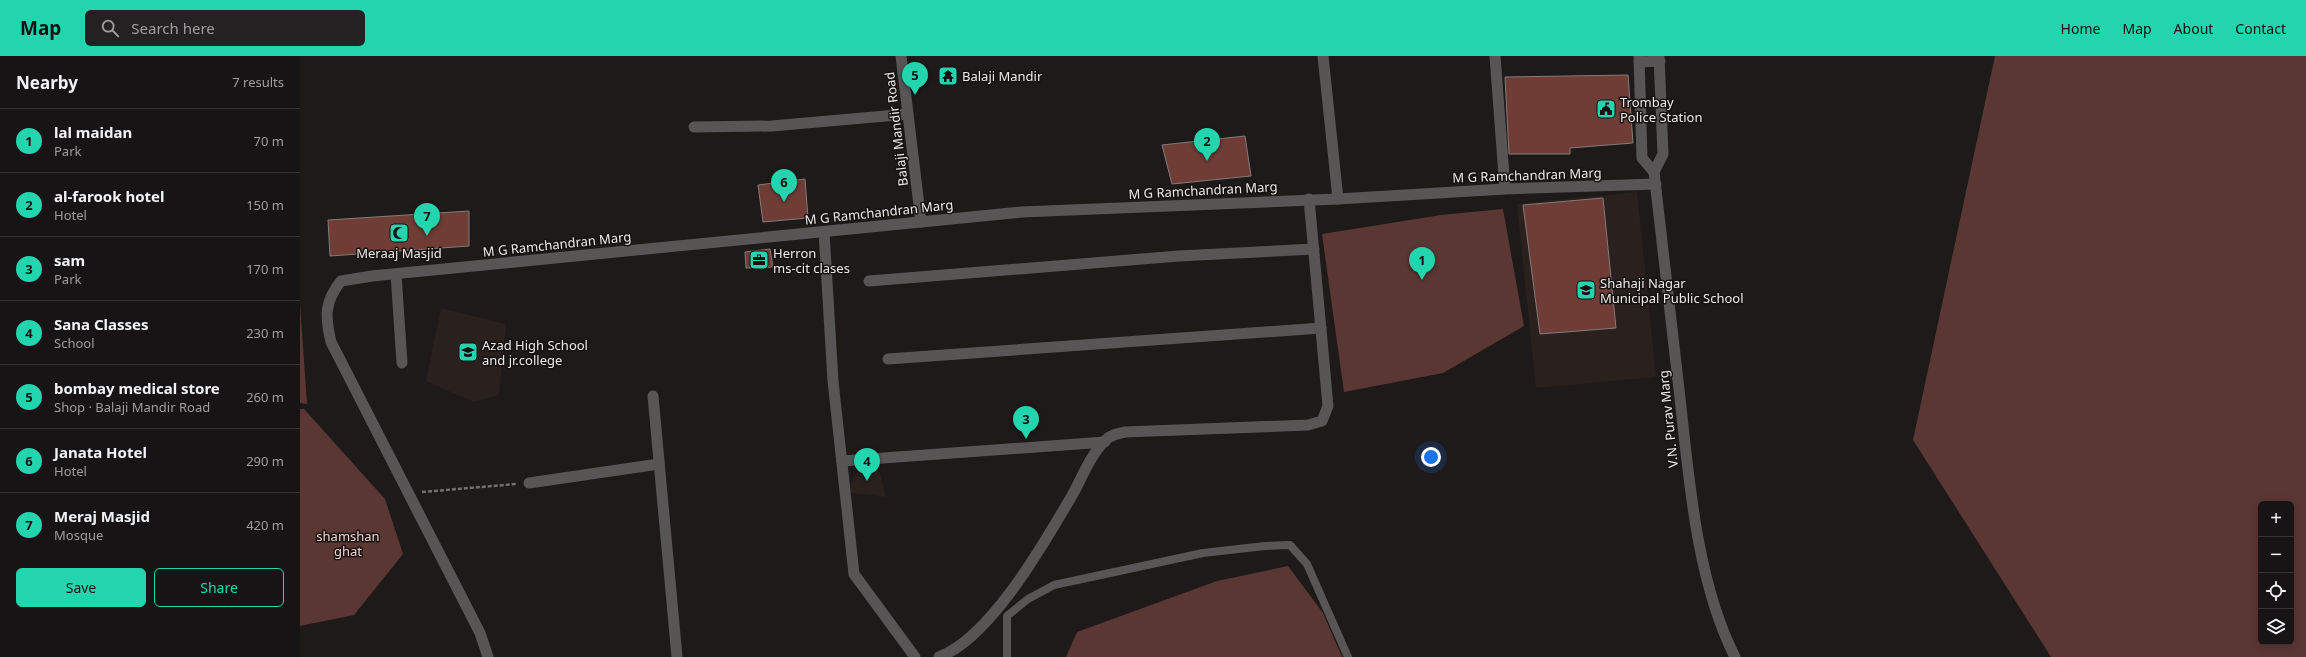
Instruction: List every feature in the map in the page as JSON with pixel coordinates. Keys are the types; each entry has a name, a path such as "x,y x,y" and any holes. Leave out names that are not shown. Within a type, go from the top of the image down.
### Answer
{"street":[{"name":"Balaji Mandir Road","path":"901,56 921,222"},
{"path":"1323,56 1338,199"},
{"path":"1495,56 1505,189"},
{"path":"1639,59 1660,59 1664,154 1654,172"},
{"name":"V.N. Purav Marg","path":"1639,59 1642,158 1654,172 1656,184 1690,491 1721,630 1735,657"},
{"path":"694,127 772,126 908,114"},
{"name":"M G Ramchandran Marg","path":"488,657 480,633 331,342 326,319 329,300 342,281 396,274 1022,212 1338,199 1505,189 1656,184"},
{"path":"938,657 951,652 970,637 1012,591 1048,537 1096,452 1108,437 1125,432 1308,425 1322,421 1328,406 1309,199"},
{"path":"824,232 833,381 854,574 915,657"},
{"path":"869,281 1180,256 1314,249"},
{"path":"396,274 402,363"},
{"path":"888,359 1321,328"},
{"path":"652,396 677,657"},
{"path":"842,461 1105,442"},
{"path":"529,483 659,464"}],"lane":[{"path":"1007,657 1007,616 1028,599 1054,585 1203,554 1265,546 1290,545 1307,564 1348,657"}],"path":[{"path":"407,493 529,483"}],"shaded area":[{"name":"Shahaji Nagar Municipal Public School","path":"1637,192 1656,377 1536,388 1517,204"},
{"name":"Azad High School and jr.college","path":"441,308 506,324 499,395 474,402 426,381"},
{"path":"879,470 886,497 845,492 858,471"}],"green space":[{"path":"1995,56 2306,56 2306,657 2051,657 1913,440"},
{"path":"1503,209 1524,326 1443,373 1344,392 1322,234 1441,215"},
{"path":"300,304 307,404 300,403"},
{"name":"shamshan ghat","path":"300,409 304,409 385,499 403,554 354,615 300,626"},
{"path":"1288,566 1323,613 1342,657 1066,657 1077,632 1217,581"}],"building":[{"path":"1628,75 1633,143 1570,148 1570,154 1509,154 1505,77"},
{"path":"1245,136 1251,176 1172,184 1162,145"},
{"path":"805,179 808,218 763,222 758,185"},
{"path":"1603,198 1616,328 1540,334 1523,205"},
{"name":"Meraaj Masjid","path":"469,211 469,246 330,256 328,220"},
{"name":"Herron ms-cit clases","path":"770,249 773,267 746,268 745,252"}],"place":[{"name":"Balaji Mandir","path":"948,76"},
{"name":"bombay medical store","path":"915,95"},
{"name":"Trombay Police Station","path":"1606,109"},
{"name":"al-farook hotel","path":"1207,161"},
{"name":"Janata Hotel","path":"784,202"},
{"name":"Meraaj Masjid","path":"399,233"},
{"name":"Meraj Masjid","path":"427,236"},
{"name":"Herron ms-cit clases","path":"759,260"},
{"name":"lal maidan","path":"1422,280"},
{"name":"Shahaji Nagar Municipal Public School","path":"1586,290"},
{"name":"Azad High School and jr.college","path":"468,352"},
{"name":"sam","path":"1026,439"},
{"name":"Sana Classes","path":"867,481"}]}
